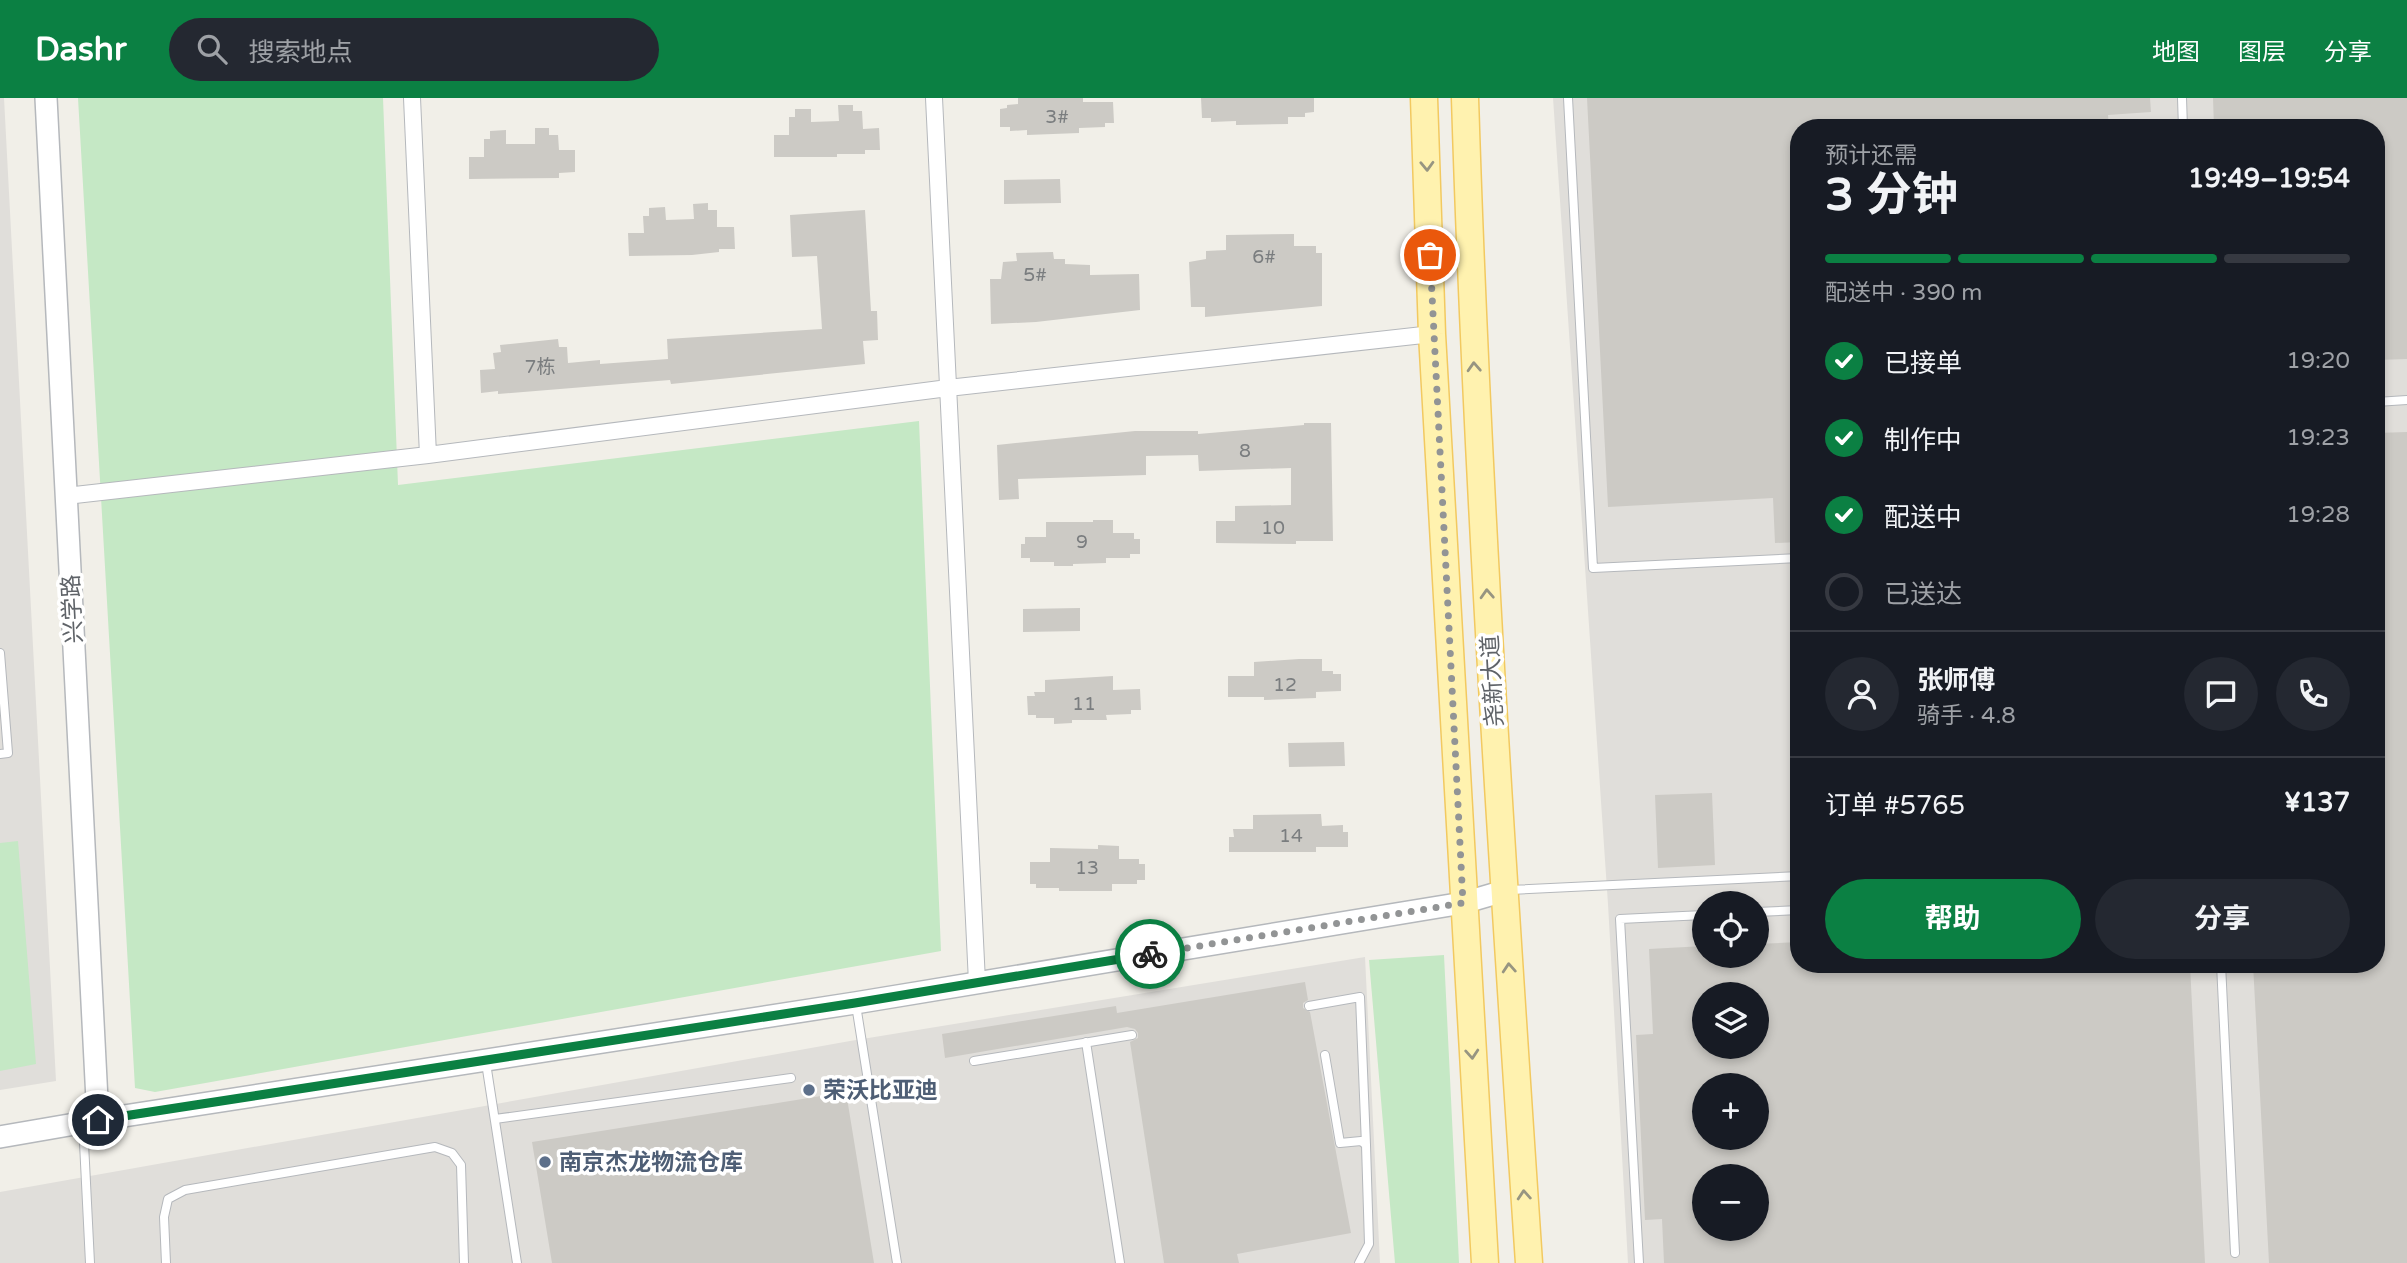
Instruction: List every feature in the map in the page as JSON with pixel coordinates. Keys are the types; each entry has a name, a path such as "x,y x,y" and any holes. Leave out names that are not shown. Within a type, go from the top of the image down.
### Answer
{"main road":[{"name":"尧新大道","path":"1424,98 1432,334 1485,1263"},
{"name":"尧新大道","path":"1465,98 1472,330 1504,891 1529,1263"}],"street":[{"name":"兴学路","path":"46,98 66,496 91,1122"},
{"path":"412,98 428,455"},
{"path":"934,98 976,982"},
{"path":"66,496 428,455 948,388 1432,334"},
{"path":"0,1138 855,1003 1463,903 1504,891"}],"lane":[{"path":"1569,98 1593,568 1790,558"},
{"path":"2182,98 2183,119"},
{"path":"2385,401 2407,400"},
{"path":"0,653 8,753 0,754"},
{"path":"1504,891 1790,876"},
{"path":"1769,912 1790,911"},
{"path":"1639,1263 1620,919 1692,916"},
{"path":"2221,973 2235,1253"},
{"path":"1309,1006 1360,997 1369,1244 1359,1263"},
{"path":"855,1003 897,1263"},
{"path":"974,1061 1132,1035"},
{"path":"1086,1042 1120,1263"},
{"path":"1325,1055 1340,1143 1361,1140 1366,1145"},
{"path":"486,1060 517,1263"},
{"path":"495,1119 792,1078"},
{"path":"90,1263 91,1122"},
{"path":"166,1263 163,1217 168,1199 185,1190 435,1147 452,1153 461,1165 464,1263"}],"shaded area":[{"path":"0,98 4,98 56,1081 0,1090"},
{"path":"1553,98 2407,98 2407,1263 1628,1263 1608,904"},
{"path":"1365,957 1380,1263 0,1263 0,1192 850,1041"}],"green space":[{"path":"78,98 383,98 398,485 919,421 941,951 155,1092 135,1088"},
{"path":"18,841 36,1064 0,1071 0,843"},
{"path":"1444,955 1459,1263 1395,1263 1369,960"}],"building":[{"path":"1018,98 1083,98 1083,102 1113,102 1114,123 1105,123 1105,127 1079,128 1079,133 1027,135 1027,130 1010,131 1010,127 1000,127 1000,109 1018,104"},
{"path":"1201,98 1314,98 1314,112 1305,113 1305,117 1288,117 1288,124 1236,125 1236,121 1211,122 1211,118 1202,118"},
{"path":"1587,98 2150,98 2151,112 2108,115 2108,119 1790,119 1790,542 1775,543 1773,498 1608,507"},
{"path":"2213,98 2407,98 2407,359 2385,360 2385,119 2214,119"},
{"path":"838,105 853,105 853,111 862,111 863,129 879,128 880,150 865,150 865,154 837,154 837,157 774,157 774,135 789,135 789,117 795,117 795,109 811,109 811,122 839,121"},
{"path":"535,128 549,128 549,135 558,135 559,150 575,150 575,172 559,173 559,178 469,179 469,157 484,157 484,139 490,139 490,131 506,130 506,144 535,144"},
{"path":"1060,179 1061,203 1004,204 1004,180"},
{"path":"708,203 708,210 717,210 717,227 734,227 735,249 719,249 719,252 692,255 629,256 628,233 644,233 643,216 649,216 649,208 665,207 666,220 694,219 693,204"},
{"path":"865,210 871,311 877,311 878,340 863,341 865,364 671,384 670,380 498,394 498,391 481,393 480,370 495,369 493,353 501,352 500,345 558,339 559,347 567,347 568,363 600,360 600,364 668,359 667,339 822,329 817,256 792,257 790,215"},
{"path":"1294,234 1294,246 1316,246 1316,253 1322,253 1322,306 1205,317 1205,307 1191,307 1189,262 1206,259 1206,251 1226,250 1226,235"},
{"path":"1053,252 1054,259 1065,259 1065,264 1090,265 1090,275 1139,274 1140,310 1036,322 991,324 990,279 1001,279 1003,262 1017,261 1016,253"},
{"path":"1304,423 1331,423 1333,541 1296,541 1296,544 1216,543 1216,521 1235,521 1235,506 1291,505 1291,468 1199,471 1198,455 1146,456 1146,475 1018,479 1019,499 999,500 997,445 1135,431 1198,431 1198,434"},
{"path":"2407,432 2407,1263 2269,1263 2253,973 2385,973 2385,433"},
{"path":"1113,520 1113,533 1134,533 1134,539 1140,539 1140,554 1130,554 1130,558 1106,558 1106,563 1073,566 1054,566 1054,562 1030,562 1030,558 1021,558 1021,544 1025,544 1025,537 1046,537 1046,522"},
{"path":"1080,608 1080,631 1023,632 1023,609"},
{"path":"1322,659 1322,671 1341,674 1341,691 1316,692 1316,698 1264,700 1264,697 1228,697 1228,676 1254,676 1254,662"},
{"path":"1113,676 1113,690 1140,689 1141,710 1131,710 1131,714 1106,715 1107,720 1072,720 1072,723 1054,724 1054,718 1028,715 1027,696 1035,696 1034,692 1045,692 1045,680"},
{"path":"1344,742 1345,766 1289,767 1288,743"},
{"path":"1712,793 1715,865 1658,868 1655,795"},
{"path":"1321,814 1322,826 1343,825 1343,832 1348,832 1348,847 1316,847 1316,852 1229,852 1229,837 1234,837 1233,829 1253,829 1253,815"},
{"path":"1098,845 1119,846 1119,859 1139,859 1139,864 1145,864 1145,880 1137,880 1137,884 1112,884 1112,891 1059,891 1059,888 1036,888 1036,884 1030,884 1030,862 1050,862 1050,848 1098,849"},
{"path":"1790,942 1790,973 2190,973 2205,1263 1664,1263 1662,1219 1645,1220 1636,1035 1653,1034 1649,949 1692,947 1692,968 1769,968 1769,943"},
{"path":"1305,982 1308,1000 1303,1003 1303,1008 1310,1012 1351,1233 1237,1254 1239,1263 1164,1263 1130,1042 1138,1038 1135,1029 1127,1027 945,1058 942,1034 1116,1006 1117,1013"},
{"path":"846,1092 874,1263 552,1263 532,1142"}],"way so far":[{"path":"1150,954 1463,903 1430,255"}],"place":[{"name":"荣沃比亚迪","path":"809,1090"},
{"name":"南京杰龙物流仓库","path":"545,1162"}],"route":[{"path":"98,1120 855,1003 1150,954"}]}
